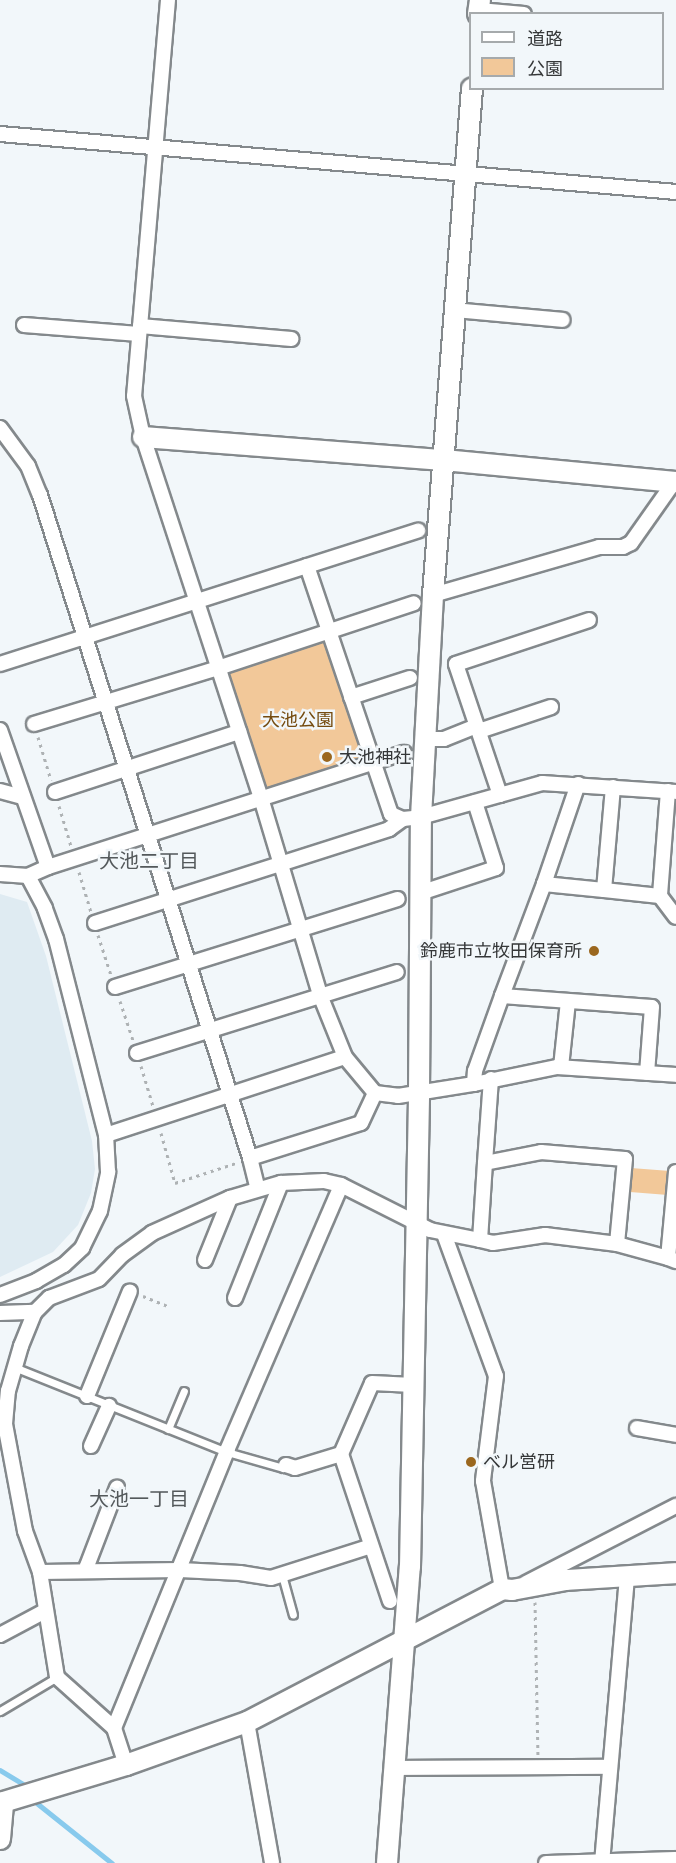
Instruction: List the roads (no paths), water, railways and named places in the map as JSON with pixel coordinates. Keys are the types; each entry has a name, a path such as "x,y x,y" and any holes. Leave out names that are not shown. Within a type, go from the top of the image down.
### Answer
{"street":[{"path":"168,0 134,396 143,437 261,798 320,995 345,1057 375,1093 398,1096 561,1067 676,1075"},
{"path":"479,8 509,12"},
{"path":"387,1863 410,1567 419,1092 420,893 412,818 425,739 433,596 472,90"},
{"path":"0,134 676,192"},
{"path":"454,310 563,320"},
{"path":"24,325 291,339"},
{"path":"0,428 28,466 40,495 258,1189"},
{"path":"143,437 443,460 675,482"},
{"path":"433,596 599,547 623,547 631,543 675,482"},
{"path":"0,664 195,600 418,531"},
{"path":"307,566 386,805 391,814 412,818"},
{"path":"34,724 218,668 414,603"},
{"path":"500,795 456,664 589,621"},
{"path":"351,697 410,678"},
{"path":"425,739 444,739 551,707"},
{"path":"0,729 48,867"},
{"path":"55,792 239,732"},
{"path":"0,874 28,876 48,867 404,753"},
{"path":"95,923 281,865 389,829 412,818 542,783 672,791 660,896 676,917"},
{"path":"474,1084 475,1071 578,784"},
{"path":"604,890 613,787"},
{"path":"0,791 23,797"},
{"path":"420,893 496,867 475,802"},
{"path":"0,1295 36,1281 64,1265 88,1239 105,1195 108,1151 106,1135 56,939 45,908 28,876"},
{"path":"544,884 660,896"},
{"path":"116,987 398,898"},
{"path":"137,1053 397,972"},
{"path":"502,996 652,1007 647,1073"},
{"path":"561,1067 568,1002"},
{"path":"106,1135 345,1057"},
{"path":"480,1240 491,1079"},
{"path":"250,1158 361,1123 375,1093"},
{"path":"485,1163 541,1152 625,1159 617,1244"},
{"path":"126,1765 114,1728 57,1677 40,1572 25,1531 6,1424 8,1391 14,1367 35,1312 49,1298 99,1279 122,1255 152,1233 230,1198 281,1183 324,1181 341,1185 430,1230 444,1234 493,1243 545,1235 617,1244 672,1259 676,1172"},
{"path":"236,1298 281,1183"},
{"path":"114,1728 227,1452 341,1185"},
{"path":"205,1260 230,1198"},
{"path":"444,1234 496,1376 483,1481 507,1590"},
{"path":"87,1396 130,1291"},
{"path":"0,1313 35,1312"},
{"path":"390,1601 341,1454 372,1383 413,1384"},
{"path":"91,1446 109,1406"},
{"path":"637,1428 676,1435"},
{"path":"286,1465 295,1467 341,1454"},
{"path":"87,1571 117,1488"},
{"path":"0,1839 1,1804 126,1765 248,1722 676,1506"},
{"path":"40,1572 180,1570 240,1572 271,1578 371,1546"},
{"path":"507,1590 566,1580 676,1574"},
{"path":"602,1862 627,1576"},
{"path":"0,1635 45,1611"},
{"path":"248,1722 272,1863"},
{"path":"394,1768 609,1767"},
{"path":"546,1863 676,1859"}],"lane":[{"path":"14,1367 227,1452 283,1467 286,1465"},
{"path":"168,1429 184,1391"},
{"path":"282,1575 293,1615"},
{"path":"0,1711 57,1677"}],"waterway":[{"path":"0,1770 22,1783"},
{"path":"37,1803 112,1863"}],"place":[{"name":"大池神社","path":"327,757"},
{"name":"鈴鹿市立牧田保育所","path":"594,951"},
{"name":"べル営研","path":"471,1462"}],"district":[{"name":"大池二丁目","path":"149,861"},
{"name":"大池一丁目","path":"139,1499"}],"park label":[{"name":"大池公園","path":"298,720"}]}
